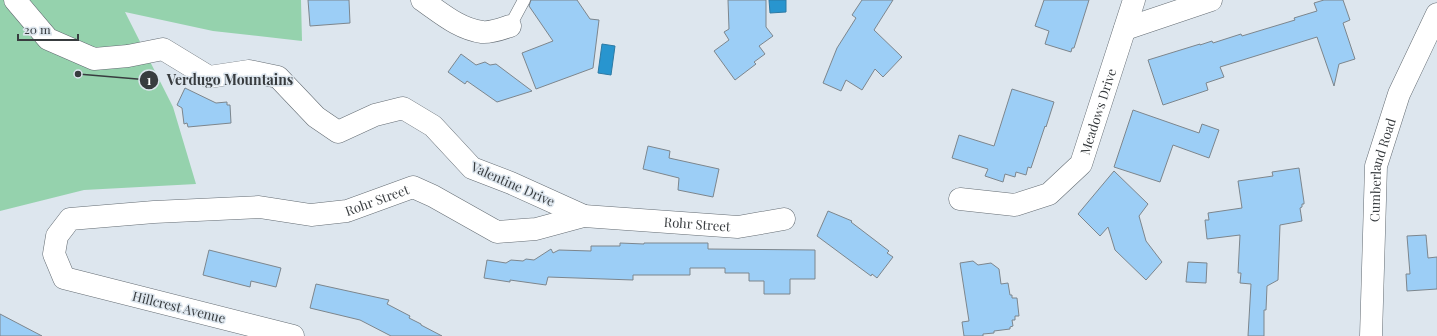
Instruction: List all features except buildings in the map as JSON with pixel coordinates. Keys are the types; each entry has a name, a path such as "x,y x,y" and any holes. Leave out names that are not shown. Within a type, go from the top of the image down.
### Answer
{"street":[{"name":"Valentine Drive","path":"15,0 48,39 94,59 128,56 163,49 209,77 249,71 278,77 316,116 338,132 375,115 403,108 433,126 472,168 511,183 584,216"},
{"path":"422,0 456,23 470,29 483,32 510,26"},
{"name":"Meadows Drive","path":"960,199 1015,205 1049,194 1082,164 1134,0"},
{"path":"1125,29 1211,0"},
{"name":"Cumberland Road","path":"1371,336 1376,166 1400,94 1437,14"},
{"name":"Rohr Street","path":"64,278 54,254 57,236 70,219 154,212 259,207 311,215 347,211 413,187 433,196 497,232 536,229 584,216 738,227 784,219"},
{"name":"Hillcrest Avenue","path":"64,278 293,336"}],"lane":[{"path":"510,26 524,0"}],"green space":[{"path":"0,0 301,0 302,41 213,31 125,12 173,107 196,184 84,190 0,211"}],"water":[{"path":"769,0 786,0 786,12 770,13"},
{"path":"602,44 615,46 611,75 598,73"}],"place":[{"name":"Verdugo Mountains","path":"78,74"}]}
